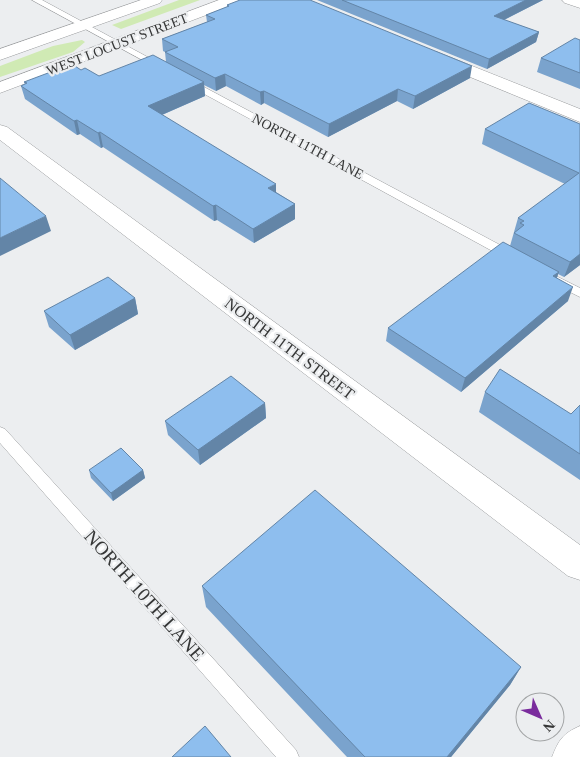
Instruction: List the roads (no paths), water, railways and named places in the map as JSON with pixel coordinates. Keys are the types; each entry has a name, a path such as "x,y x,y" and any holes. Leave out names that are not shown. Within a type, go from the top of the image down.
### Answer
{"street":[{"name":"WEST LOCUST STREET","path":"0,55 156,0"},
{"name":"WEST LOCUST STREET","path":"0,88 233,0"},
{"path":"570,0 580,3"},
{"path":"426,52 580,116"},
{"name":"NORTH 11TH STREET","path":"0,131 580,564"},
{"path":"572,757 580,746"}],"lane":[{"name":"NORTH 11TH LANE","path":"36,0 519,260"},
{"path":"545,274 580,293"},
{"name":"NORTH 10TH LANE","path":"0,433 289,757"}]}
